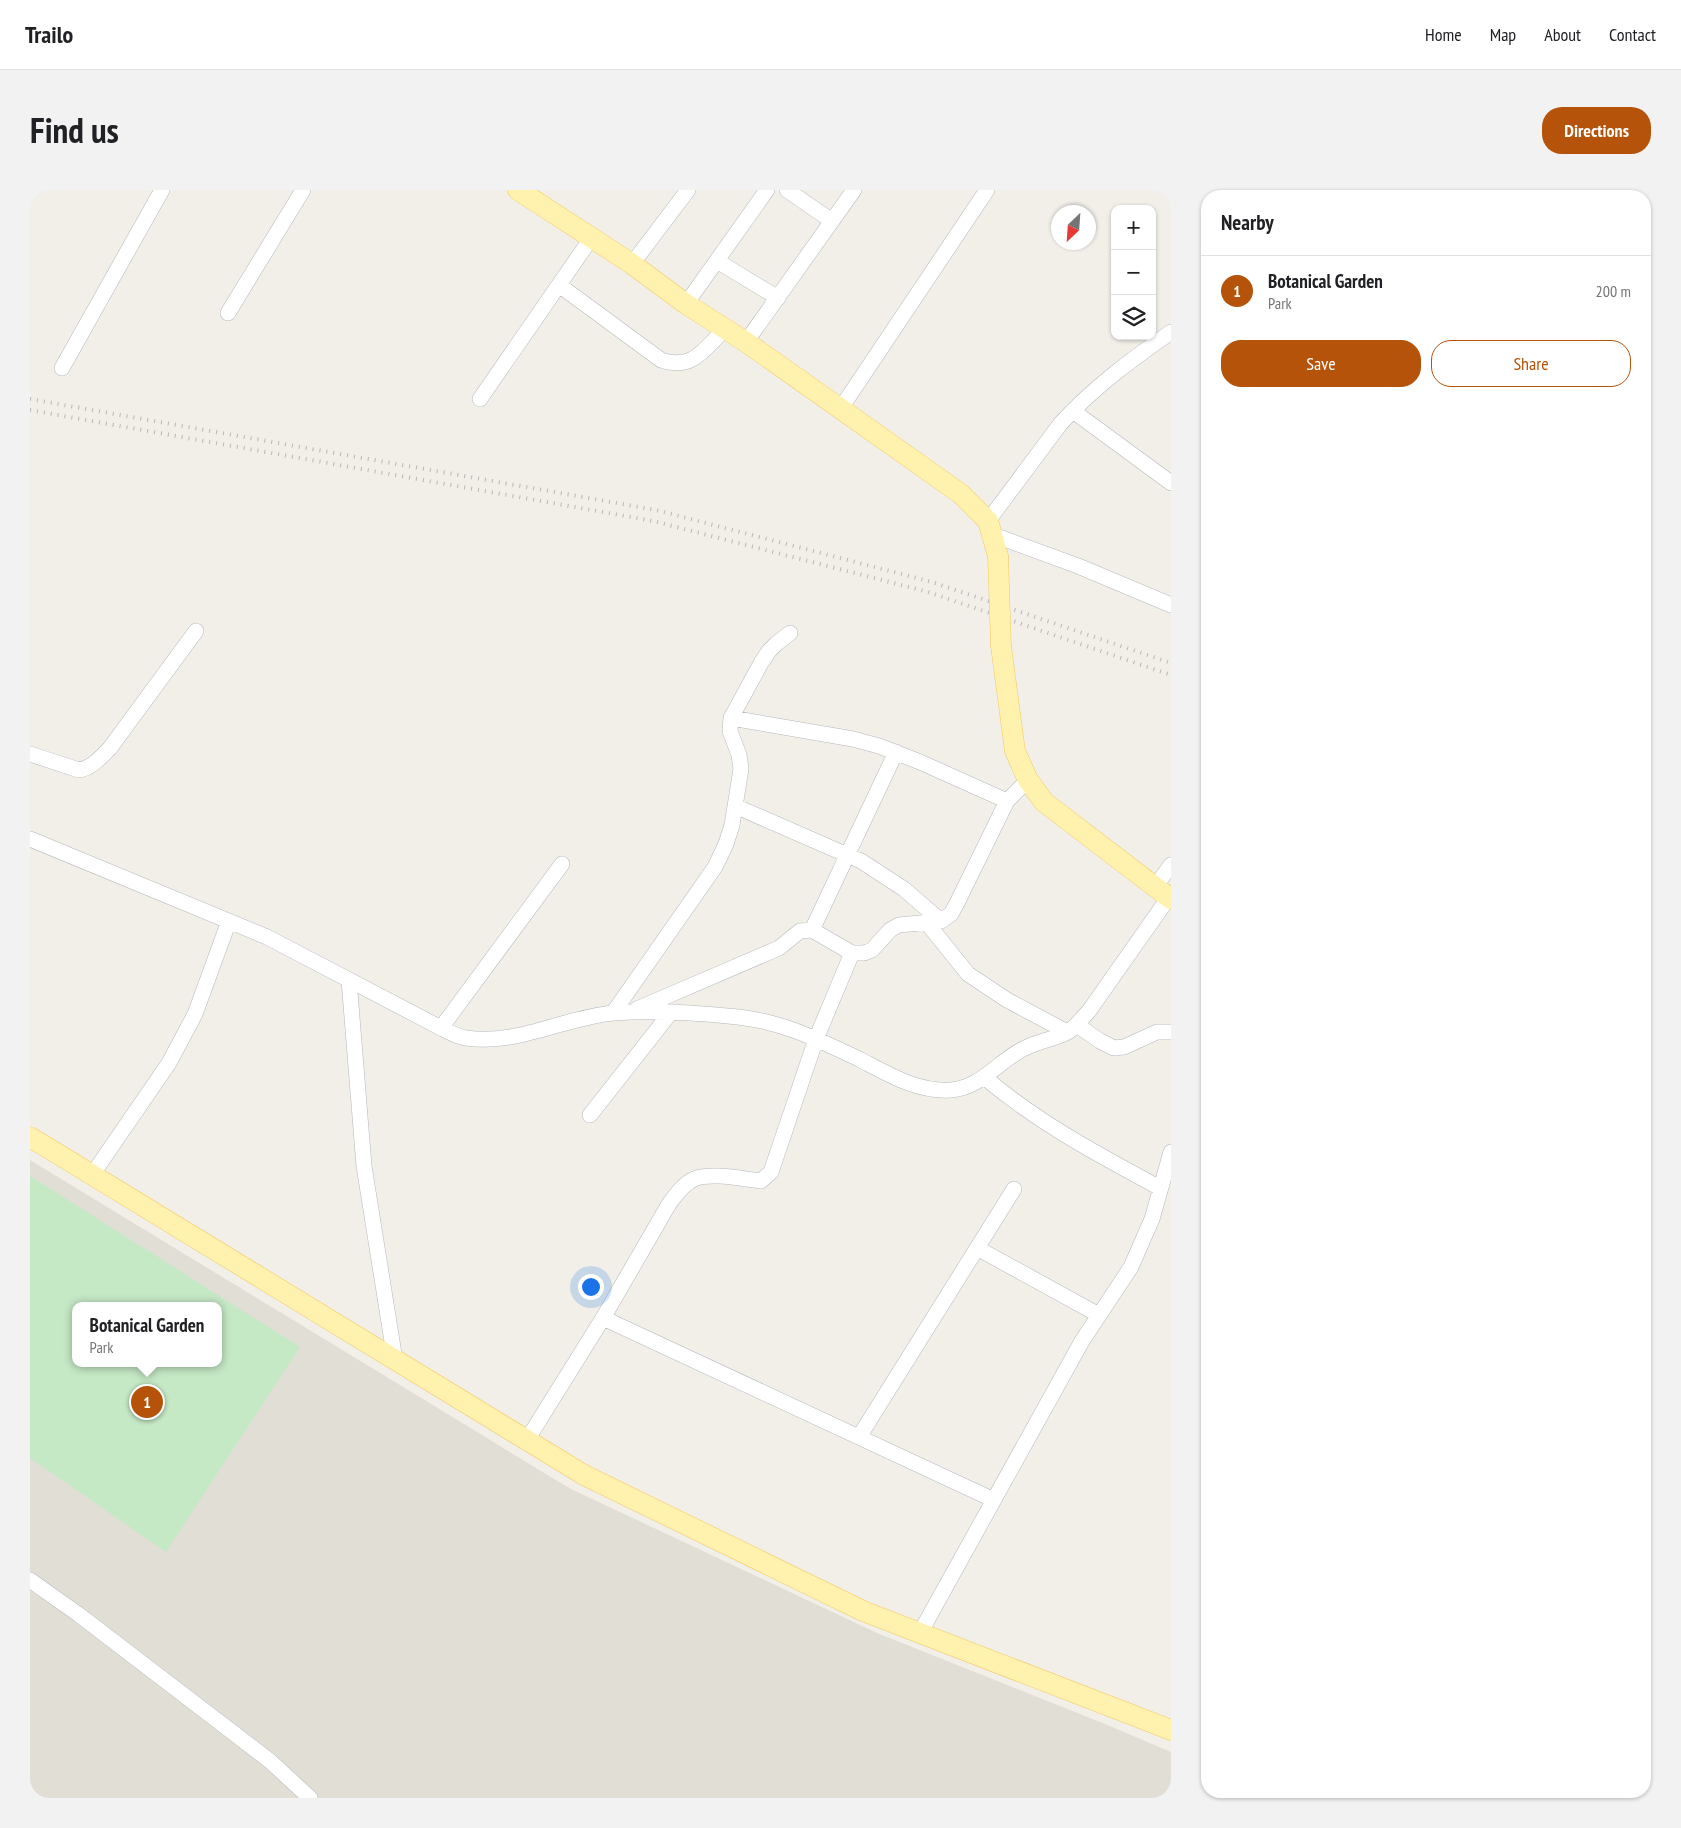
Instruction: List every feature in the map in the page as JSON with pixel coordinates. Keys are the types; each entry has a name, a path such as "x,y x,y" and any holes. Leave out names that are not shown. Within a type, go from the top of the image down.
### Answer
{"main road":[{"path":"518,190 632,264 686,304 746,342 961,494 990,527 998,556 1002,646 1015,751 1028,780 1044,802 1165,894"},
{"path":"30,1137 584,1475 863,1612 1171,1730"}],"street":[{"path":"62,368 162,190"},
{"path":"228,313 303,190"},
{"path":"632,264 688,190"},
{"path":"686,304 768,190"},
{"path":"787,190 832,221"},
{"path":"746,342 854,190"},
{"path":"841,408 987,190"},
{"path":"480,399 592,238"},
{"path":"717,260 778,298"},
{"path":"559,285 661,360 674,364 687,363 725,329"},
{"path":"1171,332 1130,362 1073,410 1061,424 990,527 1171,605"},
{"path":"1073,410 1171,483"},
{"path":"30,754 79,770 86,769 92,765 110,748 196,631"},
{"path":"613,1013 715,867 726,844 732,825 741,769 739,755 730,731 731,718 760,663 776,644 790,633"},
{"path":"731,718 853,739 896,752 1007,801"},
{"path":"812,930 896,752"},
{"path":"630,1012 779,948 800,931 812,930 852,953 864,953 872,950 890,930 899,925 934,922 951,914 1007,801 1028,780"},
{"path":"735,806 848,854 904,889 934,922 968,974 1007,1000 1114,1048 1129,1045 1157,1032 1171,1032"},
{"path":"30,839 267,937 441,1028 464,1038 487,1039 613,1013 672,1012 766,1020 816,1039 908,1084 936,1090 968,1087 1025,1048 1072,1028 1165,894 1171,865"},
{"path":"441,1028 562,864"},
{"path":"92,1175 169,1063 195,1014 229,921"},
{"path":"527,1440 669,1204 682,1187 694,1178 710,1176 761,1181 771,1172 816,1039 852,953"},
{"path":"349,980 364,1166 395,1360"},
{"path":"590,1115 672,1012"},
{"path":"984,1077 1044,1123 1160,1188"},
{"path":"920,1633 1082,1341 1131,1268 1152,1219 1171,1152"},
{"path":"859,1437 1014,1189"},
{"path":"977,1248 1099,1315"},
{"path":"602,1318 994,1500"},
{"path":"30,1580 78,1614 270,1761 310,1798"}],"shaded area":[{"path":"30,1160 569,1488 877,1633 1171,1752 1171,1798 30,1798"}],"green space":[{"path":"30,1176 300,1347 166,1552 30,1458"}],"railway":[{"path":"30,399 656,510 932,582 1171,663"},
{"path":"30,410 653,521 928,592 1171,675"}],"place":[{"name":"Botanical Garden","path":"147,1402"}]}
